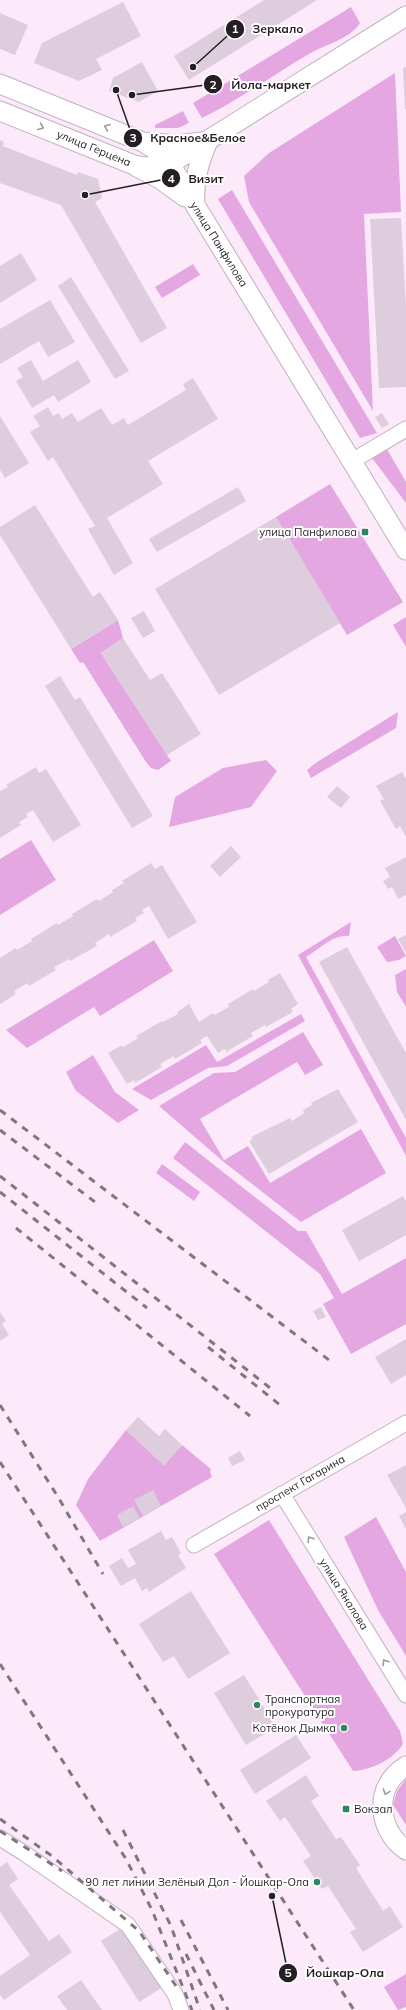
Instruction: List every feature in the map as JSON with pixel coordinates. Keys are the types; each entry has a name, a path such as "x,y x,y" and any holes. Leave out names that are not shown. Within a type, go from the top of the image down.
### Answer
{"main road":[{"path":"0,84 144,142 153,148 170,164 406,16"},
{"name":"улица Герцена","path":"0,111 134,165 145,166 170,164"},
{"path":"144,142 177,145 208,141"},
{"path":"196,206 195,183 198,168 208,141"},
{"name":"улица Панфилова","path":"170,164 406,550"},
{"path":"134,165 175,189 196,206"},
{"path":"406,1766 392,1779 384,1794 382,1809 385,1825 393,1839 406,1850"}],"street":[{"path":"352,461 406,429"},
{"name":"проспект Гагарина","path":"194,1545 406,1423"},
{"name":"улица Яналова","path":"282,1494 406,1695"},
{"path":"0,1838 128,1925 175,1994 181,2010"}],"shaded area":[{"path":"351,7 360,23 356,29 337,41 309,54 243,95 202,118 193,103"},
{"path":"395,73 401,212 364,214 373,411 249,202 244,176 269,153"},
{"path":"183,111 189,123 178,128 155,128 155,125"},
{"path":"232,190 377,433 360,438 218,199"},
{"path":"193,264 200,275 162,298 155,287"},
{"path":"387,449 406,482 406,503 372,458"},
{"path":"330,484 403,602 347,635 276,517"},
{"path":"406,617 406,647 393,625"},
{"path":"118,620 123,638 101,653 171,761 158,770 151,768 146,762 83,662 80,663 71,649"},
{"path":"398,712 396,728 311,778 307,770 317,762"},
{"path":"266,760 277,771 251,807 169,827 175,797 223,768"},
{"path":"31,840 56,880 0,915 0,859"},
{"path":"351,922 349,936 337,937 306,957 406,1138 406,1156 298,955"},
{"path":"395,936 406,956 399,960 387,962 377,947"},
{"path":"154,940 173,971 100,1016 94,1007 27,1048 6,1030"},
{"path":"406,969 406,1007 397,992 395,975"},
{"path":"301,1014 305,1021 227,1066 208,1068 151,1100 132,1089 206,1045 217,1062"},
{"path":"303,1032 323,1065 305,1075 297,1062 200,1119 224,1160 248,1146 270,1183 361,1129 386,1173 301,1222 225,1163 159,1106 214,1073 235,1072"},
{"path":"93,1055 115,1092 139,1110 118,1123 76,1091 66,1072"},
{"path":"185,1142 298,1231 306,1231 342,1294 406,1258 406,1324 351,1354 323,1304 334,1298 320,1274 173,1158"},
{"path":"162,1164 200,1192 194,1201 156,1173"},
{"path":"126,1430 164,1465 182,1445 211,1469 210,1472 212,1477 100,1541 76,1505 88,1479"},
{"path":"376,1517 406,1572 406,1656 378,1610 344,1537"},
{"path":"269,1520 400,1731 403,1744 399,1750 388,1759 367,1769 353,1771 214,1554"},
{"path":"406,1779 406,1825 393,1805 397,1791"},
{"path":"406,1974 406,2007 398,2010 384,1987"}],"building":[{"path":"264,0 317,0 189,80 174,56"},
{"path":"123,2 141,36 96,59 102,70 79,81 34,63 42,43"},
{"path":"0,13 28,25 15,55 0,49"},
{"path":"142,62 158,91 139,102 109,91 113,78"},
{"path":"406,67 406,109 405,109 403,68"},
{"path":"0,140 4,142 3,146 77,175 78,172 98,179 102,198 95,202 167,328 141,343 61,205 0,183"},
{"path":"401,218 406,308 406,387 379,388 370,219"},
{"path":"21,253 37,280 0,303 0,266"},
{"path":"71,277 129,371 115,379 58,286"},
{"path":"50,300 75,342 48,357 39,341 0,364 0,329"},
{"path":"31,360 43,381 78,360 91,382 58,402 54,395 32,408 16,381 23,377 17,368"},
{"path":"193,378 218,419 148,461 163,484 107,518 133,563 114,575 88,529 95,526 53,457 48,461 30,432 40,426 33,416 48,407 53,416 59,413 62,419 72,413 78,422 101,408 112,425 124,418 128,425 186,390 183,384"},
{"path":"382,413 389,424 382,428 375,417"},
{"path":"0,416 29,463 5,478 0,470"},
{"path":"238,487 246,501 157,552 149,539"},
{"path":"35,505 93,597 100,592 118,620 71,649 0,535 0,527"},
{"path":"276,517 340,623 219,695 155,589"},
{"path":"144,611 155,631 143,638 131,618"},
{"path":"123,638 150,680 162,673 201,734 167,755 101,653"},
{"path":"60,676 75,700 80,697 153,816 132,828 45,686"},
{"path":"36,767 39,773 46,769 81,825 53,842 33,810 26,814 28,817 19,822 21,825 0,838 0,791 8,787 6,785"},
{"path":"402,772 406,779 406,837 400,826 396,829 380,801 384,799 376,786"},
{"path":"337,786 350,797 341,808 327,797"},
{"path":"231,846 241,857 220,877 210,866"},
{"path":"406,857 406,895 398,899 392,887 388,889 383,881 390,877 385,868"},
{"path":"151,863 155,869 162,865 197,922 168,939 149,906 142,910 144,913 135,918 137,921 110,937 109,934 95,943 97,946 70,961 69,959 54,967 56,970 29,986 28,983 14,991 16,994 0,1004 0,958 16,948 17,950 32,941 31,939 57,923 58,925 73,916 72,914 97,899 99,901 113,892 112,890 124,883 122,881"},
{"path":"406,935 406,953 398,939"},
{"path":"347,947 406,1053 406,1120 319,962"},
{"path":"280,973 298,1004 291,1009 293,1012 266,1027 265,1025 251,1033 253,1036 226,1052 225,1049 218,1053 207,1036 200,1040 202,1043 175,1059 174,1056 160,1064 162,1067 135,1083 134,1080 127,1084 108,1053 122,1045 123,1047 138,1038 136,1036 162,1021 163,1022 178,1014 177,1012 189,1004 199,1022 213,1013 214,1015 229,1007 228,1004 253,989 254,991"},
{"path":"338,1089 358,1122 269,1174 249,1141 253,1139 251,1137 290,1118 292,1121 304,1113 303,1110 312,1105 311,1103"},
{"path":"403,1196 406,1201 406,1235 359,1261 342,1230"},
{"path":"321,1307 326,1317 318,1320 313,1311"},
{"path":"0,1312 6,1321 2,1324 9,1335 0,1341"},
{"path":"406,1339 406,1375 391,1384 375,1357"},
{"path":"138,1417 159,1436 165,1429 182,1445 164,1465 126,1430"},
{"path":"240,1451 245,1460 232,1466 228,1458"},
{"path":"406,1465 406,1508 387,1475"},
{"path":"153,1490 161,1506 143,1516 134,1500"},
{"path":"133,1506 140,1518 123,1527 117,1515"},
{"path":"406,1512 406,1529 399,1516"},
{"path":"161,1531 166,1540 172,1537 181,1553 178,1555 186,1568 149,1592 147,1588 142,1591 135,1578 121,1586 109,1566 122,1558 128,1568 136,1564 128,1550"},
{"path":"191,1591 230,1653 188,1679 174,1656 163,1662 139,1624"},
{"path":"244,1675 276,1727 246,1745 214,1693"},
{"path":"296,1735 311,1758 255,1794 240,1770"},
{"path":"306,1775 319,1796 311,1801 336,1839 341,1837 360,1865 356,1868 383,1911 390,1906 403,1927 363,1952 350,1932 356,1929 328,1886 322,1889 303,1861 311,1856 285,1817 280,1821 266,1801"},
{"path":"7,1862 18,1879 9,1885 49,1941 59,1934 72,1952 4,2000 0,1995 0,1976 30,1955 0,1912 0,1867"},
{"path":"125,1926 163,1987 139,2002 101,1941"},
{"path":"81,1980 102,2010 67,2010 57,1996"}],"railway":[{"path":"0,1110 333,1363"},
{"path":"0,1130 95,1202"},
{"path":"0,1176 274,1391"},
{"path":"0,1192 147,1308"},
{"path":"16,1228 250,1416"},
{"path":"208,1347 280,1405"},
{"path":"0,1405 58,1497 103,1574"},
{"path":"0,1462 354,2010"},
{"path":"0,1664 126,1859 152,1910 192,2010"},
{"path":"0,1819 52,1856 139,1931 180,1992"},
{"path":"123,1830 171,1926 200,2010"},
{"path":"0,1831 62,1871"},
{"path":"181,1920 228,2010"},
{"path":"186,1954 214,2010"}],"place":[{"name":"Зеркало","path":"193,67"},
{"name":"Красное&Белое","path":"116,90"},
{"name":"Йола-маркет","path":"132,95"},
{"name":"Визит","path":"85,195"},
{"name":"улица Панфилова","path":"365,532"},
{"name":"Транспортная прокуратура","path":"257,1705"},
{"name":"Котёнок Дымка","path":"344,1728"},
{"name":"Вокзал","path":"346,1809"},
{"name":"90 лет линии Зелёный Дол - Йошкар-Ола","path":"317,1882"},
{"name":"Йошкар-Ола","path":"272,1896"}]}
